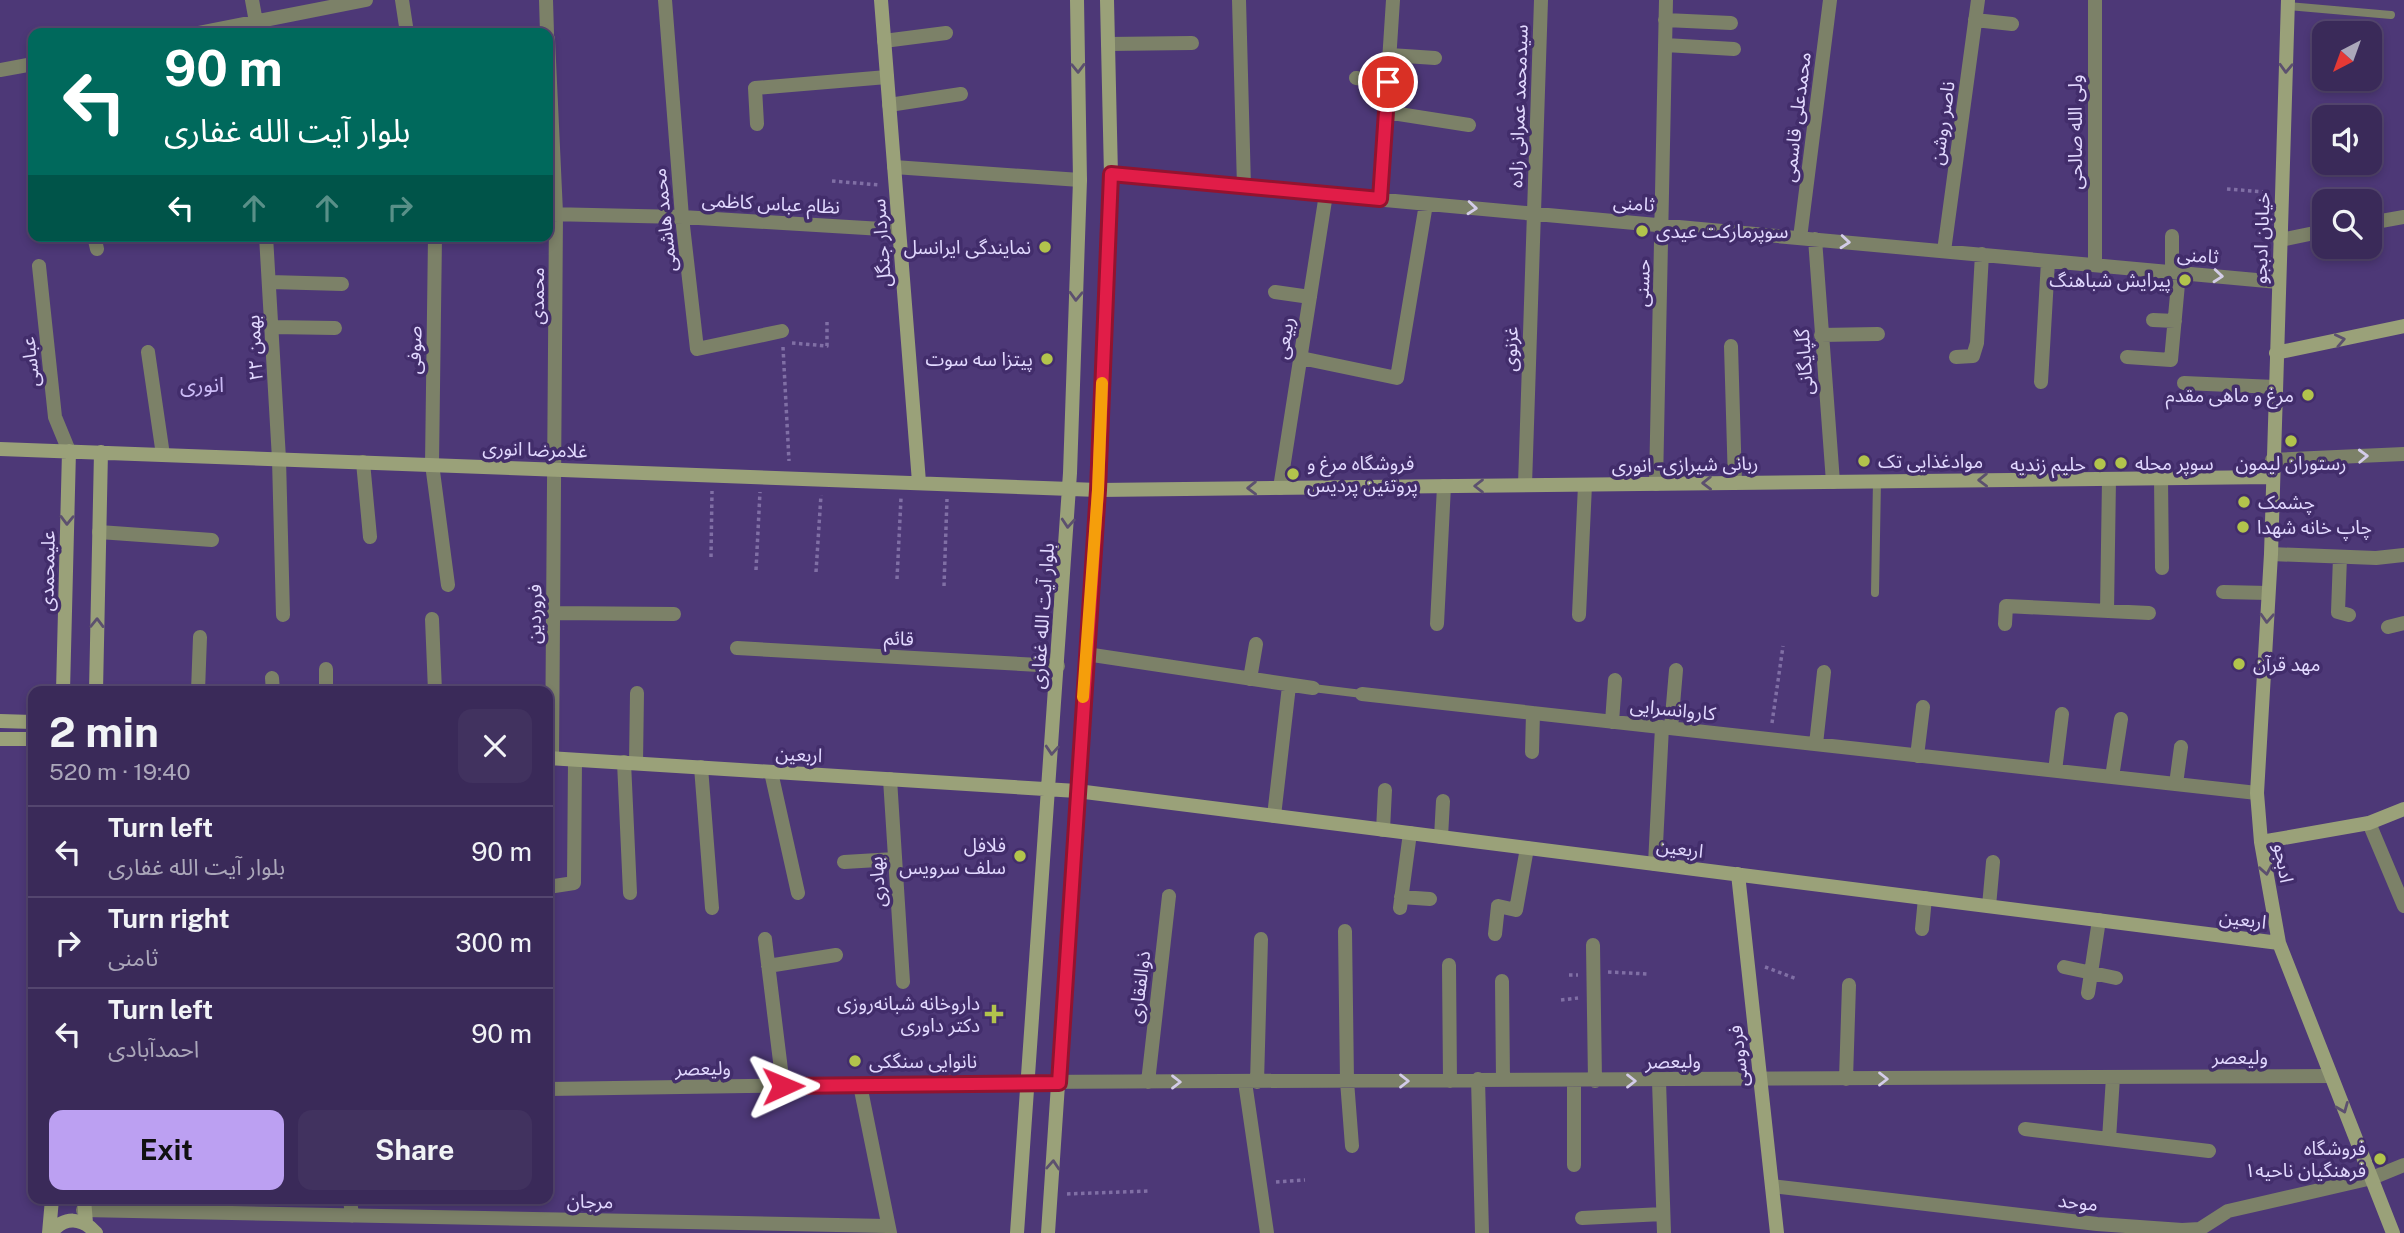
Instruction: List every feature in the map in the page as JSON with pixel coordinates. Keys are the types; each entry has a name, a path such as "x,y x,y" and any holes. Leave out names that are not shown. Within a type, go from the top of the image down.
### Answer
{"street":[{"path":"252,0 256,22"},
{"path":"224,28 366,0"},
{"path":"402,0 406,28"},
{"path":"546,0 547,28"},
{"name":"محمد هاشمی","path":"665,0 682,217 697,349 782,337"},
{"name":"سردار جنگل","path":"881,0 919,482"},
{"name":"بلوار آیت الله غفاری","path":"1017,1233 1069,488 1080,180 1077,0"},
{"path":"1048,1233 1098,490 1111,174 1107,0"},
{"path":"1239,0 1244,187"},
{"path":"1380,199 1393,0"},
{"name":"سیدمحمد عمرانی زاده","path":"1534,213 1541,0"},
{"name":"حسنی","path":"1656,484 1666,0"},
{"name":"محمدعلی قاسمی","path":"1800,238 1830,0"},
{"name":"ناصر روشن","path":"1944,251 1978,0"},
{"name":"ولی الله صالحی","path":"2095,0 2095,265"},
{"name":"خیابان ادبجو","path":"2272,477 2288,3"},
{"path":"1665,20 1731,23"},
{"path":"1975,20 2012,24"},
{"path":"884,41 946,33"},
{"path":"1108,44 1192,43"},
{"path":"1665,45 1734,49"},
{"path":"1390,55 1435,58"},
{"path":"0,70 28,65"},
{"path":"757,124 755,88 887,77"},
{"path":"1356,78 1388,82"},
{"path":"890,105 961,94"},
{"path":"1386,112 1469,125"},
{"path":"894,167 1080,180"},
{"name":"ثامنی","path":"1111,174 2278,282"},
{"name":"ربیعی","path":"1280,488 1326,194"},
{"path":"1301,358 1397,378 1426,204"},
{"name":"غزنوی","path":"1525,485 1534,213"},
{"name":"نظام عباس کاظمی","path":"553,214 682,217 899,229"},
{"path":"2382,221 2404,217"},
{"path":"2280,240 2312,233"},
{"path":"2127,357 2171,360 2176,272 2172,236"},
{"name":"گلپایگانی","path":"1815,239 1833,482"},
{"name":"۲۲ بهمن","path":"267,242 279,459 283,615"},
{"name":"صوفی","path":"435,242 432,464 448,585"},
{"name":"محمدی","path":"552,242 555,469"},
{"path":"1956,357 1973,356 1977,343 1982,254"},
{"path":"2041,382 2048,261"},
{"name":"عباسی","path":"39,266 55,417 69,451"},
{"path":"270,282 342,284"},
{"path":"1275,292 1310,297"},
{"path":"2153,320 2175,321"},
{"path":"2276,354 2404,326"},
{"path":"272,327 335,328"},
{"path":"1821,335 1878,334"},
{"path":"1731,346 1735,483"},
{"path":"148,352 163,455"},
{"path":"2185,383 2275,387"},
{"name":"غلامرضا انوری","path":"0,449 1098,490"},
{"name":"علیمحمدی","path":"63,686 69,451"},
{"path":"96,686 101,452"},
{"path":"2272,460 2404,454"},
{"path":"363,462 370,537"},
{"name":"فروردین","path":"552,686 555,469"},
{"name":"ربانی شیرازی - انوری","path":"1098,490 2272,477"},
{"name":"ادبجو","path":"2272,477 2271,554 2257,793 2261,842 2279,943 2393,1233"},
{"path":"2161,478 2162,568"},
{"path":"2107,611 2109,479"},
{"path":"1579,614 1585,485"},
{"path":"1437,624 1444,486"},
{"path":"99,532 212,540"},
{"path":"2271,554 2404,555"},
{"path":"2340,556 2338,612 2350,615"},
{"path":"2223,592 2269,593"},
{"path":"2005,624 2006,606 2148,613"},
{"path":"553,613 674,614"},
{"path":"432,618 435,686"},
{"path":"2388,627 2404,623"},
{"path":"198,686 200,637"},
{"path":"1250,679 1256,644"},
{"name":"قائم","path":"737,648 1058,666"},
{"name":"کاروانسرایی","path":"1086,654 1313,688"},
{"path":"326,669 326,686"},
{"path":"1655,864 1667,728 1676,670"},
{"path":"1816,744 1824,672"},
{"path":"1612,722 1615,680"},
{"path":"1273,816 1289,685"},
{"path":"630,892 630,763 637,693"},
{"name":"کاروانسرایی","path":"1362,694 2257,793"},
{"path":"1917,756 1923,707"},
{"path":"1532,752 1533,713"},
{"path":"2055,771 2063,714"},
{"path":"2112,777 2121,719"},
{"path":"0,721 28,722"},
{"path":"0,739 28,739"},
{"path":"2176,784 2182,747"},
{"name":"اربعین","path":"553,759 1049,788 2279,943"},
{"path":"553,886 574,883 575,760"},
{"path":"701,767 712,908"},
{"path":"771,772 798,893"},
{"name":"بهادری","path":"890,779 903,982"},
{"path":"1383,830 1385,790"},
{"path":"1441,837 1443,801"},
{"path":"2261,842 2369,823 2404,809"},
{"path":"2369,823 2404,906"},
{"path":"1410,833 1401,903 1430,899"},
{"path":"1495,934 1498,906 1516,910 1527,848"},
{"path":"844,862 895,859"},
{"path":"1989,906 1993,862"},
{"name":"فردوسی","path":"1738,874 1777,1233"},
{"name":"ذوالفقاری","path":"1148,1082 1169,896"},
{"path":"1922,929 1925,898"},
{"path":"2088,993 2099,920"},
{"path":"1345,931 1346,1081 1352,1146"},
{"path":"1261,939 1251,1082 1267,1233"},
{"path":"765,940 783,1086"},
{"path":"1593,945 1595,1081"},
{"path":"768,966 836,955"},
{"path":"1449,965 1450,1081"},
{"path":"2064,967 2116,978"},
{"path":"1502,981 1503,1080"},
{"path":"1846,1079 1849,985"},
{"name":"ولیعصر","path":"553,1089 1027,1082 1478,1079 1574,1082 1760,1078 2330,1076"},
{"path":"2109,1139 2113,1077"},
{"path":"1478,1079 1482,1233"},
{"path":"1659,1081 1664,1233"},
{"path":"1574,1082 1574,1165"},
{"path":"860,1085 888,1229"},
{"path":"2025,1129 2209,1151"},
{"name":"موحد","path":"1772,1186 2096,1228 2200,1229 2228,1211 2372,1178 2404,1165"},
{"path":"50,1233 52,1204"},
{"path":"351,1204 352,1216"},
{"path":"1582,1218 1663,1214"},
{"path":"50,1233 56,1226 87,1216"},
{"name":"مرجان","path":"87,1216 352,1216 778,1229 888,1229"}],"lane":[{"path":"2288,3 2391,15"},
{"path":"1875,593 1877,481"},
{"name":"کاروانسرایی","path":"1313,688 1362,694"}],"path":[{"path":"832,181 896,186"},
{"path":"2227,189 2281,192"},
{"path":"790,477 782,337 827,346 827,322"},
{"path":"711,557 712,475"},
{"path":"756,570 760,476"},
{"path":"816,572 822,479"},
{"path":"897,579 902,481"},
{"path":"944,586 947,483"},
{"path":"1769,739 1783,646"},
{"path":"1747,960 1797,979"},
{"path":"1594,971 1648,974"},
{"path":"1260,1182 1305,1181"},
{"path":"1051,1195 1148,1191"}],"slow traffic":[{"path":"1083,697 1098,490 1102,383"}],"place":[{"name":"سوپرمارکت عیدی","path":"1642,231"},
{"name":"نمایندگی ایرانسل","path":"1045,247"},
{"name":"پیرایش شباهنگ","path":"2185,280"},
{"name":"پیتزا سه سوت","path":"1047,359"},
{"name":"مرغ و ماهی مقدم","path":"2308,395"},
{"name":"رستوران لیمون","path":"2291,441"},
{"name":"موادغذایی تک","path":"1864,461"},
{"name":"سوپر محله","path":"2121,463"},
{"name":"حلیم زندیه","path":"2100,464"},
{"name":"فروشگاه مرغ و پروتئین پردیس","path":"1293,474"},
{"name":"چشمک","path":"2244,502"},
{"name":"چاپ خانه شهدا","path":"2243,527"},
{"name":"مهد قرآن","path":"2239,664"},
{"name":"فلافل سلف سرویس","path":"1020,856"},
{"name":"داروخانه شبانه‌روزی دکتر داوری","path":"994,1014"},
{"name":"نانوایی سنگکی","path":"855,1061"},
{"name":"فروشگاه فرهنگیان ناحیه۱","path":"2380,1159"}],"district":[{"name":"انوری","path":"202,384"}],"route":[{"path":"783,1086 1059,1083 1098,490 1111,174 1380,199 1388,82"}]}
